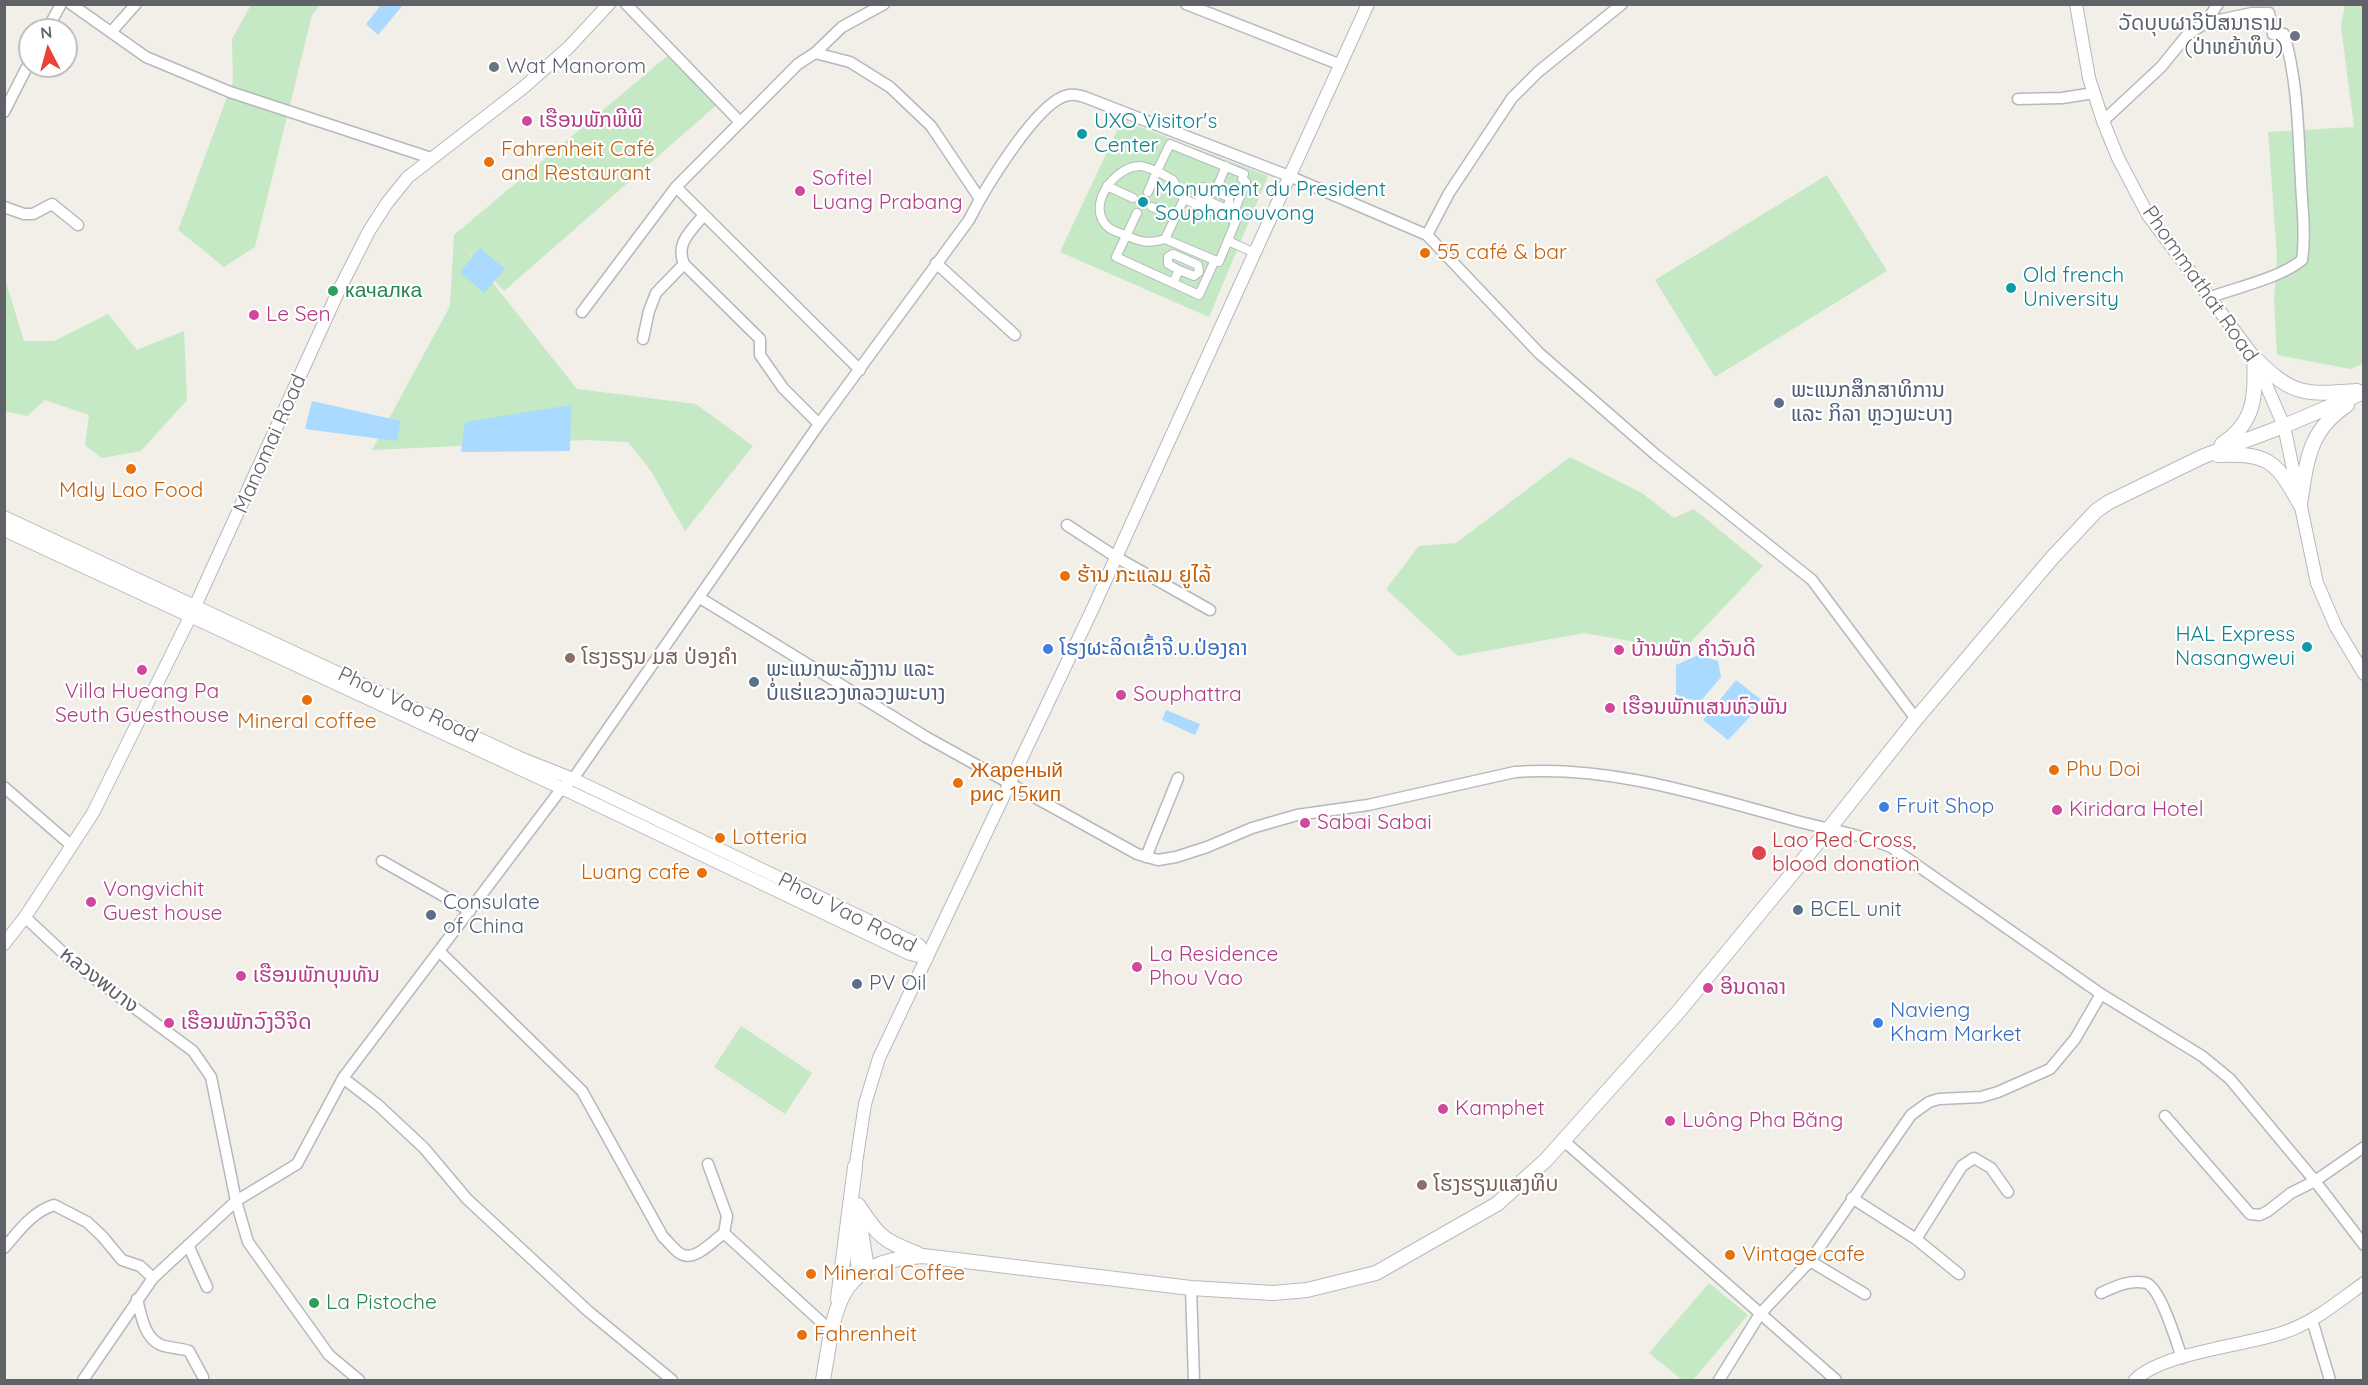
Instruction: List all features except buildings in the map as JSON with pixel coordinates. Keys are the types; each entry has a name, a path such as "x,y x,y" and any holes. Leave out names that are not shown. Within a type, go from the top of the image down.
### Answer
{"main road":[{"path":"2204,456 2235,436 2251,413 2256,387 2254,357"},
{"path":"2254,357 2275,378 2298,391 2325,394 2364,392"},
{"path":"837,1305 846,1289 863,1271 897,1258 923,1256 1191,1288 1274,1293 1307,1290 1376,1273 1497,1204 1523,1183 1564,1141 1679,1011 1916,719 2052,558 2096,512 2109,502 2204,456 2284,426 2364,392"},
{"path":"2300,504 2307,459 2319,430 2339,410 2364,392"},
{"path":"2204,456 2242,454 2263,457 2283,472 2300,504"},
{"path":"823,1380 837,1305 855,1167"},
{"path":"858,1205 875,1230 890,1243 923,1256"}],"street":[{"path":"53,18 61,4"},
{"path":"71,4 146,57 230,92 432,158"},
{"path":"112,32 136,4"},
{"name":"Manomai Road","path":"4,944 93,813 194,610 339,290 369,231 387,203 408,177 524,87 569,47 609,4"},
{"path":"626,4 740,122"},
{"path":"582,312 676,186 798,64 815,53 842,27 884,4"},
{"path":"1186,4 1341,65"},
{"path":"863,1271 853,1239 855,1167 865,1104 879,1058 1011,784 1031,735 1116,557 1368,4"},
{"path":"1427,236 1449,192 1512,98 1538,72 1622,4"},
{"name":"Phommathat Road","path":"2076,4 2094,93 2118,158 2148,215 2254,357 2284,426 2317,583 2336,627 2364,674"},
{"path":"2205,23 2218,4"},
{"path":"2103,121 2161,67 2187,35 2205,23 2252,13 2270,13 2273,34 2284,34 2292,63 2296,92 2303,232 2302,260 2295,266 2211,297"},
{"path":"815,53 850,62 890,87 931,126 980,200"},
{"path":"4,112 21,78"},
{"path":"2018,99 2062,98 2094,93"},
{"path":"83,1380 153,1278 236,1202 297,1164 344,1078 562,788 573,778 819,424 969,220 1012,150 1047,106 1068,94 1088,98 1289,176 1427,236 1539,352 1656,455 1812,579 1916,719"},
{"path":"1148,192 1170,144 1244,174 1242,179 1246,182 1231,219"},
{"path":"1139,166 1157,171 1173,180 1184,199 1236,221 1219,262 1165,239 1140,242 1107,227 1101,213 1101,198 1107,186 1120,172 1139,166"},
{"path":"1215,192 1226,166"},
{"path":"676,186 860,370"},
{"path":"1107,186 1133,198"},
{"path":"1165,239 1184,199"},
{"path":"4,207 24,214 33,214 52,204 78,225"},
{"path":"1152,207 1175,218"},
{"path":"1137,213 1116,257 1199,295 1215,260"},
{"path":"704,214 681,247 679,254 684,264 760,339 760,355 777,380 819,424"},
{"path":"1228,241 1255,253"},
{"path":"936,263 1015,335"},
{"path":"643,339 649,311 656,293 684,264"},
{"path":"1173,283 1179,270"},
{"name":"Phou Vao Road","path":"4,517 562,788 910,954 927,958"},
{"path":"1067,525 1116,557 1210,610"},
{"name":"Phou Vao Road","path":"4,530 194,610 520,758 573,778 919,945 927,958"},
{"path":"700,598 926,736 1146,857 1158,860 1207,847 1252,828 1297,815 1368,805 1515,772 1533,771 1598,774 1659,785 1828,830 1854,834 1891,847 2101,994 2202,1056 2230,1079 2314,1180 2364,1245"},
{"path":"1146,857 1178,778"},
{"path":"4,787 72,846"},
{"path":"4,804 14,796"},
{"path":"382,861 470,911"},
{"name":"หลวงพบาง","path":"25,916 75,964 194,1051 211,1077 236,1202 248,1242 329,1355 359,1380"},
{"path":"440,952 582,1091 663,1237 681,1254 688,1256 696,1254 724,1233 727,1228 728,1216 708,1164"},
{"path":"1719,1380 1760,1314 1810,1261 1911,1114 1917,1108 1939,1099 1967,1099 1998,1092 2050,1069 2076,1039 2101,994"},
{"path":"344,1078 378,1105 424,1148 467,1199 588,1311 672,1380"},
{"path":"2165,1116 2250,1214 2260,1215 2268,1211 2291,1193 2364,1147"},
{"path":"1564,1141 1836,1380"},
{"path":"1916,1239 1962,1166 1974,1158 1991,1168 2008,1192"},
{"path":"855,1167 863,1271"},
{"path":"1852,1198 1916,1239 1959,1274"},
{"path":"4,1248 41,1209 54,1205 87,1222 122,1260 140,1266 153,1278"},
{"path":"724,1233 831,1331"},
{"path":"188,1245 207,1287"},
{"path":"1810,1261 1865,1294"},
{"path":"2135,1380 2141,1374 2163,1362 2284,1333 2312,1320 2364,1282"},
{"path":"2101,1293 2122,1283 2146,1283 2152,1287 2163,1306 2182,1358"},
{"path":"1191,1288 1194,1380"},
{"path":"137,1299 145,1327 153,1340 161,1345 189,1351 203,1377"},
{"path":"2312,1320 2330,1380"}],"green space":[{"path":"251,5 320,5 312,15 255,247 224,267 178,230 233,81 232,39"},
{"path":"2345,5 2363,5 2364,363 2351,369 2277,355 2274,300 2277,256 2268,132 2354,127 2341,26"},
{"path":"672,52 720,102 504,291 465,248 577,389 696,404 753,446 685,531 651,471 628,442 587,440 372,450 450,306 454,235"},
{"path":"1122,120 1268,176 1209,317 1060,252"},
{"path":"1827,175 1887,271 1715,377 1655,280"},
{"path":"4,276 24,341 54,341 108,314 137,350 184,331 187,400 141,451 102,458 85,445 89,415 45,400 27,416 5,411"},
{"path":"1570,457 1642,493 1674,518 1694,509 1763,566 1683,650 1584,633 1458,656 1386,589 1419,546 1456,543"},
{"path":"741,1026 812,1073 785,1114 714,1067"},
{"path":"1709,1283 1748,1315 1693,1380 1682,1380 1649,1353"}],"water":[{"path":"381,5 403,5 378,35 366,24"},
{"path":"480,248 505,269 484,293 460,272"},
{"path":"312,401 401,421 397,441 305,429"},
{"path":"571,405 570,451 461,452 465,422"},
{"path":"1698,655 1718,661 1721,677 1701,701 1676,697 1676,665"},
{"path":"1736,680 1764,702 1728,740 1703,720"},
{"path":"1166,710 1200,724 1195,735 1162,720"}],"place":[{"name":"ວັດບຸບຜາວິປັສນາຣາມ (ປ່າຫຍ້າທຶບ)","path":"2295,36"},
{"name":"Wat Manorom","path":"494,67"},
{"name":"ເຮືອນພັກພີພີ","path":"527,121"},
{"name":"UXO Visitor's Center","path":"1082,134"},
{"name":"Fahrenheit Café and Restaurant","path":"489,162"},
{"name":"Sofitel Luang Prabang","path":"800,191"},
{"name":"Monument du President Souphanouvong","path":"1143,202"},
{"name":"55 café & bar","path":"1425,253"},
{"name":"Old french University","path":"2011,288"},
{"name":"качалка","path":"333,291"},
{"name":"Le Sen","path":"254,315"},
{"name":"ພະແນກສຶກສາທິການ ແລະ ກິລາ ຫຼວງພະບາງ","path":"1779,403"},
{"name":"Maly Lao Food","path":"131,469"},
{"name":"ຮ້ານ ກະແລມ ຍູໄລ້","path":"1065,576"},
{"name":"HAL Express Nasangweui","path":"2307,647"},
{"name":"ໂຮງຜະລິດເຂົ້າຈີ.ບ.ປ່ອງຄາ","path":"1048,649"},
{"name":"ບ້ານພັກ ຄໍາວັນດີ","path":"1619,650"},
{"name":"ໂຮງຣຽນ ມສ ປ່ອງຄຳ","path":"570,658"},
{"name":"Villa Hueang Pa Seuth Guesthouse","path":"142,670"},
{"name":"ພະແນກພະລັງງານ ແລະ ບໍ່ແຮ່ແຂວງຫລວງພະບາງ","path":"754,682"},
{"name":"Souphattra","path":"1121,695"},
{"name":"Mineral coffee","path":"307,700"},
{"name":"ເຮືອນພັກແສນຫົວພັນ","path":"1610,708"},
{"name":"Phu Doi","path":"2054,770"},
{"name":"Жареный рис 15кип","path":"958,783"},
{"name":"Fruit Shop","path":"1884,807"},
{"name":"Kiridara Hotel","path":"2057,810"},
{"name":"Sabai Sabai","path":"1305,823"},
{"name":"Lotteria","path":"720,838"},
{"name":"Lao Red Cross, blood donation","path":"1759,853"},
{"name":"Luang cafe","path":"702,873"},
{"name":"Vongvichit Guest house","path":"91,902"},
{"name":"BCEL unit","path":"1798,910"},
{"name":"Consulate of China","path":"431,915"},
{"name":"La Residence Phou Vao","path":"1137,967"},
{"name":"ເຮືອນພັກບຸນທັນ","path":"241,976"},
{"name":"PV Oil","path":"857,984"},
{"name":"ອິນດາລາ","path":"1708,988"},
{"name":"ເຮືອນພັກວົງວິຈິດ","path":"169,1023"},
{"name":"Navieng Kham Market","path":"1878,1023"},
{"name":"Kamphet","path":"1443,1109"},
{"name":"Luông Pha Băng","path":"1670,1121"},
{"name":"ໂຮງຮຽນແສງທິບ","path":"1422,1185"},
{"name":"Vintage cafe","path":"1730,1255"},
{"name":"Mineral Coffee","path":"811,1274"},
{"name":"La Pistoche","path":"314,1303"},
{"name":"Fahrenheit","path":"802,1335"}]}
